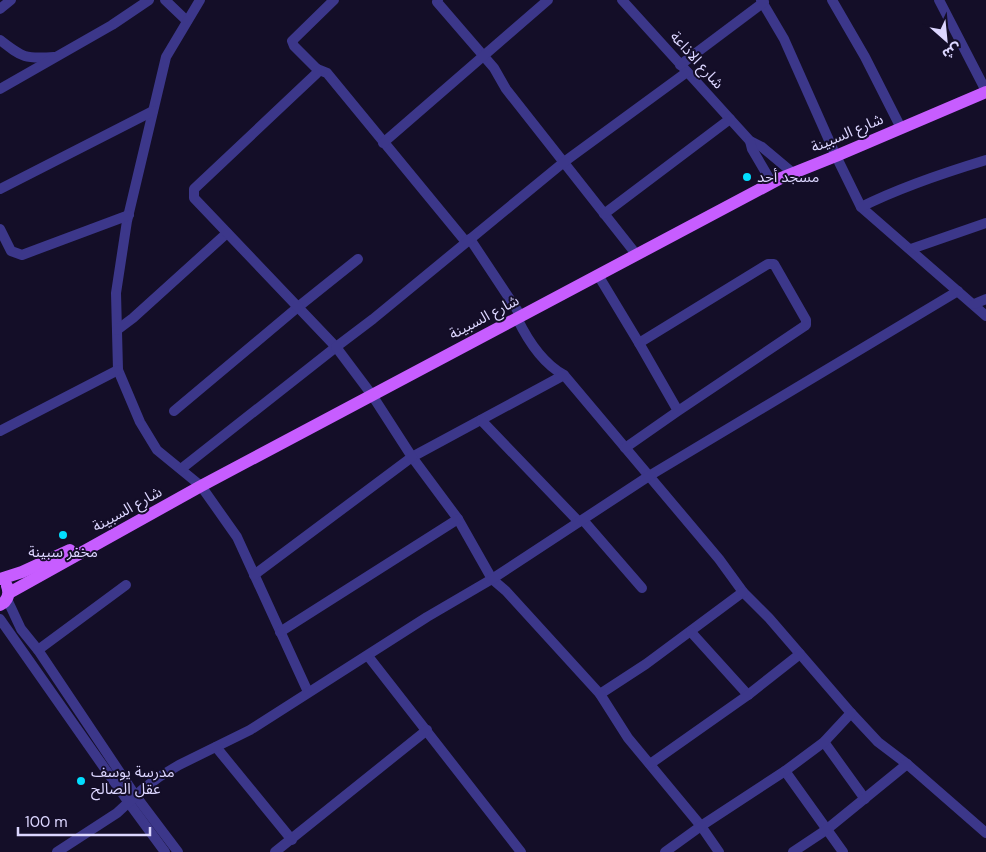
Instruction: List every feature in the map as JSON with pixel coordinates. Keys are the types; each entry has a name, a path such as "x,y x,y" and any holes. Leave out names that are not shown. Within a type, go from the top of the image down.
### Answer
{"main road":[{"name":"شارع السبينة","path":"5,599 202,486 772,183 986,92"},
{"path":"0,579 22,572 150,515"},
{"path":"0,579 6,584 5,599"}],"street":[{"path":"0,9 11,0"},
{"path":"0,89 112,26 149,0"},
{"path":"166,0 187,21"},
{"path":"200,0 166,57 129,215 116,293 118,370 140,422 157,450 202,486 237,537 308,692"},
{"path":"334,0 292,41 294,46 317,69 327,72 383,142 468,240 519,317 527,338 544,360 554,370 564,376 719,558 743,592 769,618 878,742 908,764 986,833"},
{"path":"438,0 494,68 506,89 636,254"},
{"path":"383,142 548,0"},
{"name":"شارع الاذاعة","path":"622,0 750,141 762,147 793,173"},
{"path":"832,0 865,57 901,128"},
{"path":"939,0 986,92"},
{"path":"181,469 336,346 373,319 564,162 684,68 763,1 784,39 861,207 986,316"},
{"path":"0,40 16,53 30,59 57,57"},
{"path":"317,69 317,73 194,189 194,198 336,346 372,394 412,457 458,519 492,579 506,591 600,694 628,738 701,826 719,852"},
{"path":"0,189 153,111"},
{"path":"604,214 730,119"},
{"name":"شارع الاذاعة","path":"750,141 752,149 772,183"},
{"path":"861,207 884,196 986,160"},
{"path":"0,229 12,251 22,255 129,215"},
{"path":"911,249 986,223"},
{"path":"117,330 227,233"},
{"path":"174,411 358,259"},
{"path":"625,448 806,325 806,320 774,264 768,264 639,344"},
{"path":"598,274 678,411"},
{"path":"57,852 117,813 166,773 250,730 427,617 492,579 649,476 958,290"},
{"path":"974,304 986,299"},
{"path":"0,431 118,370"},
{"path":"254,575 412,457 564,376"},
{"path":"482,420 642,588"},
{"path":"280,632 458,519"},
{"path":"38,650 126,585"},
{"path":"600,694 691,632 743,592"},
{"path":"5,599 21,628 38,650 165,852"},
{"path":"0,619 132,799 178,852"},
{"path":"691,632 748,695"},
{"path":"650,764 748,695 800,654"},
{"path":"368,656 521,852"},
{"path":"665,852 701,826 785,772 824,742 851,713"},
{"path":"275,852 427,730"},
{"path":"824,742 865,799"},
{"path":"216,747 292,840"},
{"path":"793,852 826,830 908,764"},
{"path":"785,772 843,852"}],"place":[{"name":"مسجد أحد","path":"747,177"},
{"name":"مخفر سبينة","path":"63,535"},
{"name":"مدرسة يوسف عقل الصالح","path":"81,781"}]}
